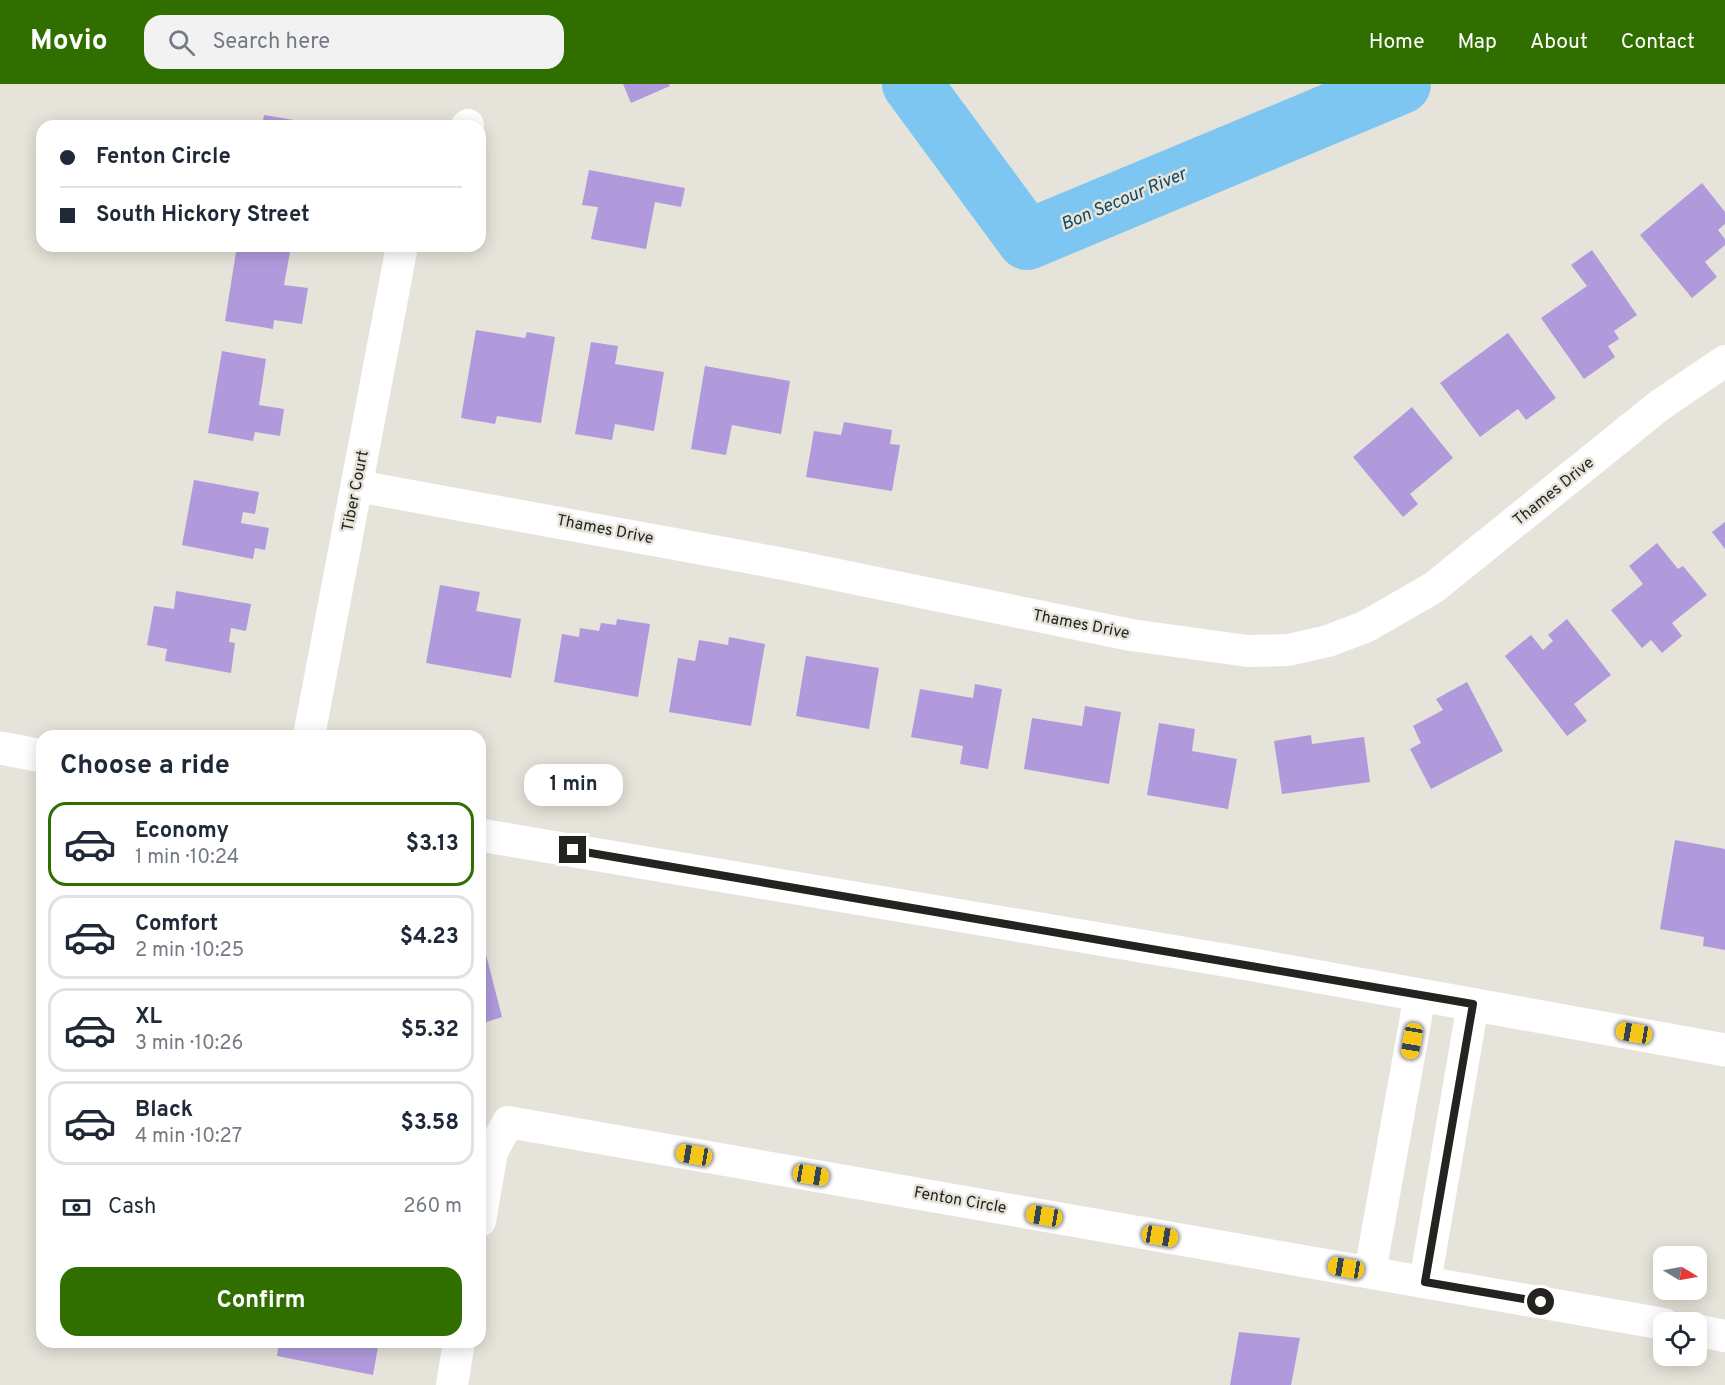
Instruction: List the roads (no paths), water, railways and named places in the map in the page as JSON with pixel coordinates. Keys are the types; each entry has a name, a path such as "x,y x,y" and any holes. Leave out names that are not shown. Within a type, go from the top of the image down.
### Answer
{"street":[{"name":"Tiber Court","path":"310,730 401,252"},
{"name":"Thames Drive","path":"357,486 772,561 1131,635 1248,651 1288,650 1328,641 1365,627 1433,588 1660,405 1725,361"},
{"path":"0,748 36,755"},
{"path":"486,835 1473,1004 1725,1050"},
{"path":"1370,1272 1420,995"},
{"path":"1425,1282 1473,1004"},
{"name":"Fenton Circle","path":"486,1186 492,1152 508,1122 1653,1322"},
{"path":"1707,1332 1725,1336"},
{"path":"452,1385 458,1348"}],"waterway":[{"name":"Bon Secour River","path":"912,84 1027,240 1401,84"}]}
